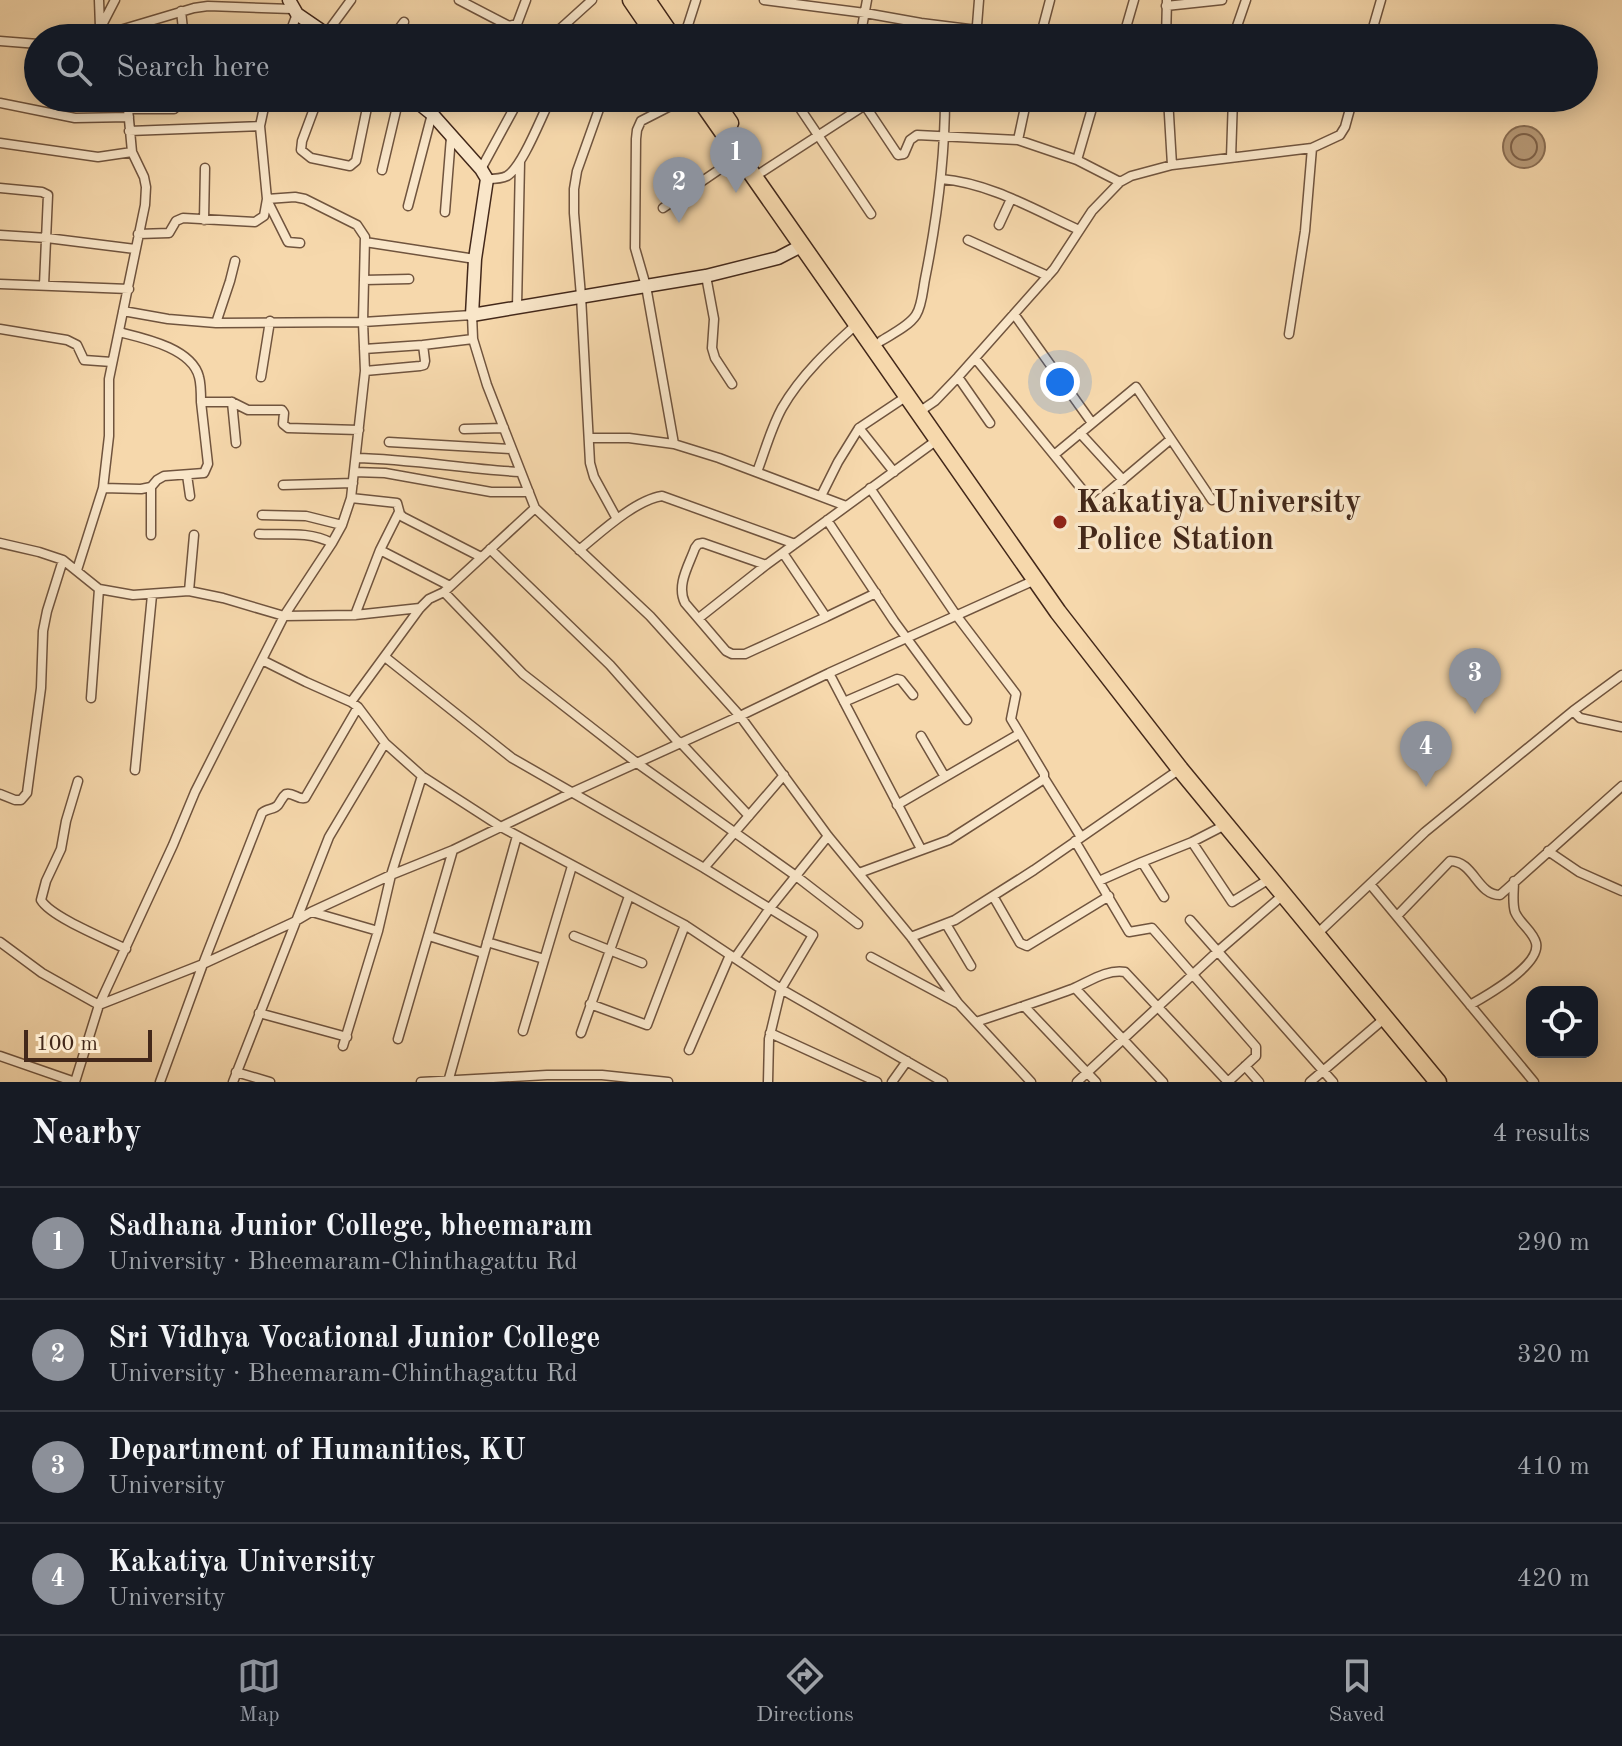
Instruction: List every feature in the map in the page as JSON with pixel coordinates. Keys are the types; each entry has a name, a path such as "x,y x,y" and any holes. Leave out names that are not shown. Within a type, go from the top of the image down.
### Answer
{"highway":[{"path":"631,0 647,24"},
{"path":"647,0 663,24"},
{"path":"709,112 908,395 923,410 938,440 1058,612 1180,769 1284,894 1320,931 1437,1081"},
{"path":"722,112 881,341 923,410 1064,606 1437,1081"}],"street":[{"path":"99,0 100,24"},
{"path":"105,24 115,0"},
{"path":"336,24 351,0"},
{"path":"459,0 505,24"},
{"path":"517,24 526,0"},
{"path":"565,24 592,0"},
{"path":"688,24 696,0"},
{"path":"764,0 924,24"},
{"path":"863,24 867,0"},
{"path":"977,24 979,0"},
{"path":"1044,24 1050,0"},
{"path":"1127,24 1134,0"},
{"path":"1166,24 1166,3 1222,0"},
{"path":"1238,24 1246,0"},
{"path":"1374,24 1381,0"},
{"path":"137,24 208,6 293,8 314,24"},
{"path":"181,11 182,24"},
{"path":"0,41 24,43"},
{"path":"0,103 24,108"},
{"path":"45,112 75,118 140,112"},
{"path":"138,234 169,233 176,221 183,218 259,221 264,216 267,199 260,126 263,112"},
{"path":"313,112 301,150 311,158 350,166 356,161 366,112"},
{"path":"382,170 396,112"},
{"path":"430,112 484,174 501,178 520,162 544,112"},
{"path":"513,112 484,174 475,259 473,339 487,385 535,508 650,616 740,716 828,836 911,937 958,1003 1031,1082"},
{"path":"598,112 577,171 574,213 590,463 594,477 617,519"},
{"path":"659,112 641,121 637,130 635,248 646,286 674,444"},
{"path":"802,112 871,214"},
{"path":"762,172 849,112"},
{"path":"869,112 898,155 904,154 910,140 917,135 1018,140 1077,160 1120,182"},
{"path":"881,341 917,315 936,222 945,112"},
{"path":"1018,140 1024,112"},
{"path":"1077,160 1091,112"},
{"path":"1169,112 1172,165"},
{"path":"1231,158 1233,112"},
{"path":"923,410 958,377 1048,276 1092,211 1120,182 1172,165 1312,148 1340,135 1349,112"},
{"path":"77,570 103,488 109,436 109,379 145,205 146,187 132,152 128,113"},
{"path":"408,206 432,114"},
{"path":"129,131 260,126"},
{"path":"445,212 451,136"},
{"path":"0,143 98,157 132,152"},
{"path":"1289,334 1305,231 1312,148"},
{"path":"663,208 740,155"},
{"path":"517,307 520,162"},
{"path":"204,220 205,168"},
{"path":"941,179 977,185 1079,230"},
{"path":"0,188 48,195 44,285"},
{"path":"0,1056 75,1082 99,1005 195,792 284,616 342,525 351,498 365,371 365,242 362,230 320,206 295,197 267,199"},
{"path":"267,199 288,242 300,243"},
{"path":"999,225 1011,199"},
{"path":"0,235 135,249"},
{"path":"968,240 1048,276"},
{"path":"365,242 475,259"},
{"path":"123,311 216,323 363,322 472,315 706,276 778,258 803,245"},
{"path":"216,323 235,261"},
{"path":"706,276 714,319 712,348 732,384"},
{"path":"364,280 409,279"},
{"path":"0,284 129,289"},
{"path":"1014,314 1092,423"},
{"path":"261,377 270,321"},
{"path":"757,472 788,400 824,354 857,323"},
{"path":"0,329 67,340 77,345 84,360 112,362"},
{"path":"103,488 141,489 151,487 164,476 202,474 207,469 198,371 174,349 119,332"},
{"path":"364,349 473,339"},
{"path":"365,371 424,365 423,345"},
{"path":"975,358 1094,504 1171,439"},
{"path":"958,377 990,423"},
{"path":"1054,455 1136,387 1212,500"},
{"path":"821,496 859,428 908,395"},
{"path":"201,402 232,402 254,411 282,410 283,424 288,428 359,430"},
{"path":"232,402 236,443"},
{"path":"464,429 504,428"},
{"path":"859,428 894,472"},
{"path":"1080,433 1123,480"},
{"path":"589,438 629,438 674,444 846,506"},
{"path":"699,618 766,565 938,440"},
{"path":"389,442 511,449"},
{"path":"356,458 520,472"},
{"path":"354,472 385,473 491,492 529,492"},
{"path":"187,475 190,496"},
{"path":"283,485 353,483"},
{"path":"151,487 151,535"},
{"path":"870,488 956,615 1016,694 1011,719 1041,767 1044,778 1129,932 1152,928 1256,1047 1256,1056 1228,1082 1125,972 1117,971 976,1022"},
{"path":"579,550 617,519 653,497 662,496 795,544"},
{"path":"351,498 397,503 403,517 481,557"},
{"path":"160,1082 262,813 278,805 286,794 305,798 354,705 420,608 447,589 535,508"},
{"path":"355,615 380,550 399,512"},
{"path":"262,515 306,516 342,525"},
{"path":"827,520 894,621 967,720"},
{"path":"259,534 308,535 332,543"},
{"path":"189,591 194,535"},
{"path":"0,543 63,560 99,589 133,595 189,591 284,616 355,615 420,608"},
{"path":"766,565 703,543 695,548 681,589 685,603 726,651 745,654 876,593"},
{"path":"490,549 610,665 749,816"},
{"path":"380,550 447,589 523,674 637,763 858,924"},
{"path":"783,553 826,617"},
{"path":"0,794 21,800 27,793 41,688 43,631 63,560"},
{"path":"99,1005 203,964 1035,580"},
{"path":"91,698 99,589"},
{"path":"135,770 152,595"},
{"path":"385,657 512,758 704,868 813,935 781,989 770,1033 768,1082"},
{"path":"262,660 354,705 385,743 422,776 501,827 685,925 781,989 943,1082"},
{"path":"829,673 921,849"},
{"path":"1320,931 1425,832 1622,675"},
{"path":"844,702 897,679 913,695"},
{"path":"1573,711 1580,718 1622,727"},
{"path":"897,805 1019,734"},
{"path":"921,736 945,777"},
{"path":"233,1082 329,837 385,743"},
{"path":"911,937 955,920 1180,769"},
{"path":"704,868 784,775"},
{"path":"259,1013 345,1042 422,776"},
{"path":"859,873 949,840 1044,778"},
{"path":"78,781 61,849 41,900 43,906 67,920 126,949"},
{"path":"1397,916 1450,861 1465,865 1488,893 1500,895 1622,786"},
{"path":"1099,881 1227,824"},
{"path":"448,1082 517,836"},
{"path":"689,1050 733,957 828,836"},
{"path":"1192,842 1232,902 1271,878"},
{"path":"398,1039 453,850"},
{"path":"1548,851 1579,872 1622,891"},
{"path":"1142,862 1164,897"},
{"path":"523,1031 572,866"},
{"path":"1470,1005 1507,982 1536,950 1536,942 1514,910 1514,881"},
{"path":"1370,884 1534,1082"},
{"path":"1077,1082 1284,894"},
{"path":"581,1033 629,896"},
{"path":"993,896 1020,943 1027,946 1109,896"},
{"path":"311,912 378,931"},
{"path":"1190,920 1333,1082"},
{"path":"946,924 971,966"},
{"path":"590,1004 647,1025 685,925"},
{"path":"429,936 483,953"},
{"path":"574,936 642,963"},
{"path":"0,942 42,973 99,1005"},
{"path":"487,942 544,959"},
{"path":"871,957 958,1003"},
{"path":"1075,988 1163,1082"},
{"path":"1024,1006 1096,1082"},
{"path":"1310,1082 1385,1018"},
{"path":"770,1033 877,1082"},
{"path":"892,1082 907,1061"},
{"path":"1245,1066 1259,1082"},
{"path":"236,1072 270,1082"},
{"path":"421,1082 602,1075 668,1082"}],"water":[{"path":"1524,126 1539,132 1545,147 1539,162 1524,168 1509,162 1503,147 1509,132"}],"place":[{"name":"Sadhana Junior College, bheemaram","path":"736,193"},
{"name":"Sri Vidhya Vocational Junior College","path":"679,223"},
{"name":"Kakatiya University Police Station","path":"1060,522"},
{"name":"Department of Humanities, KU","path":"1475,714"},
{"name":"Kakatiya University","path":"1426,787"}]}
